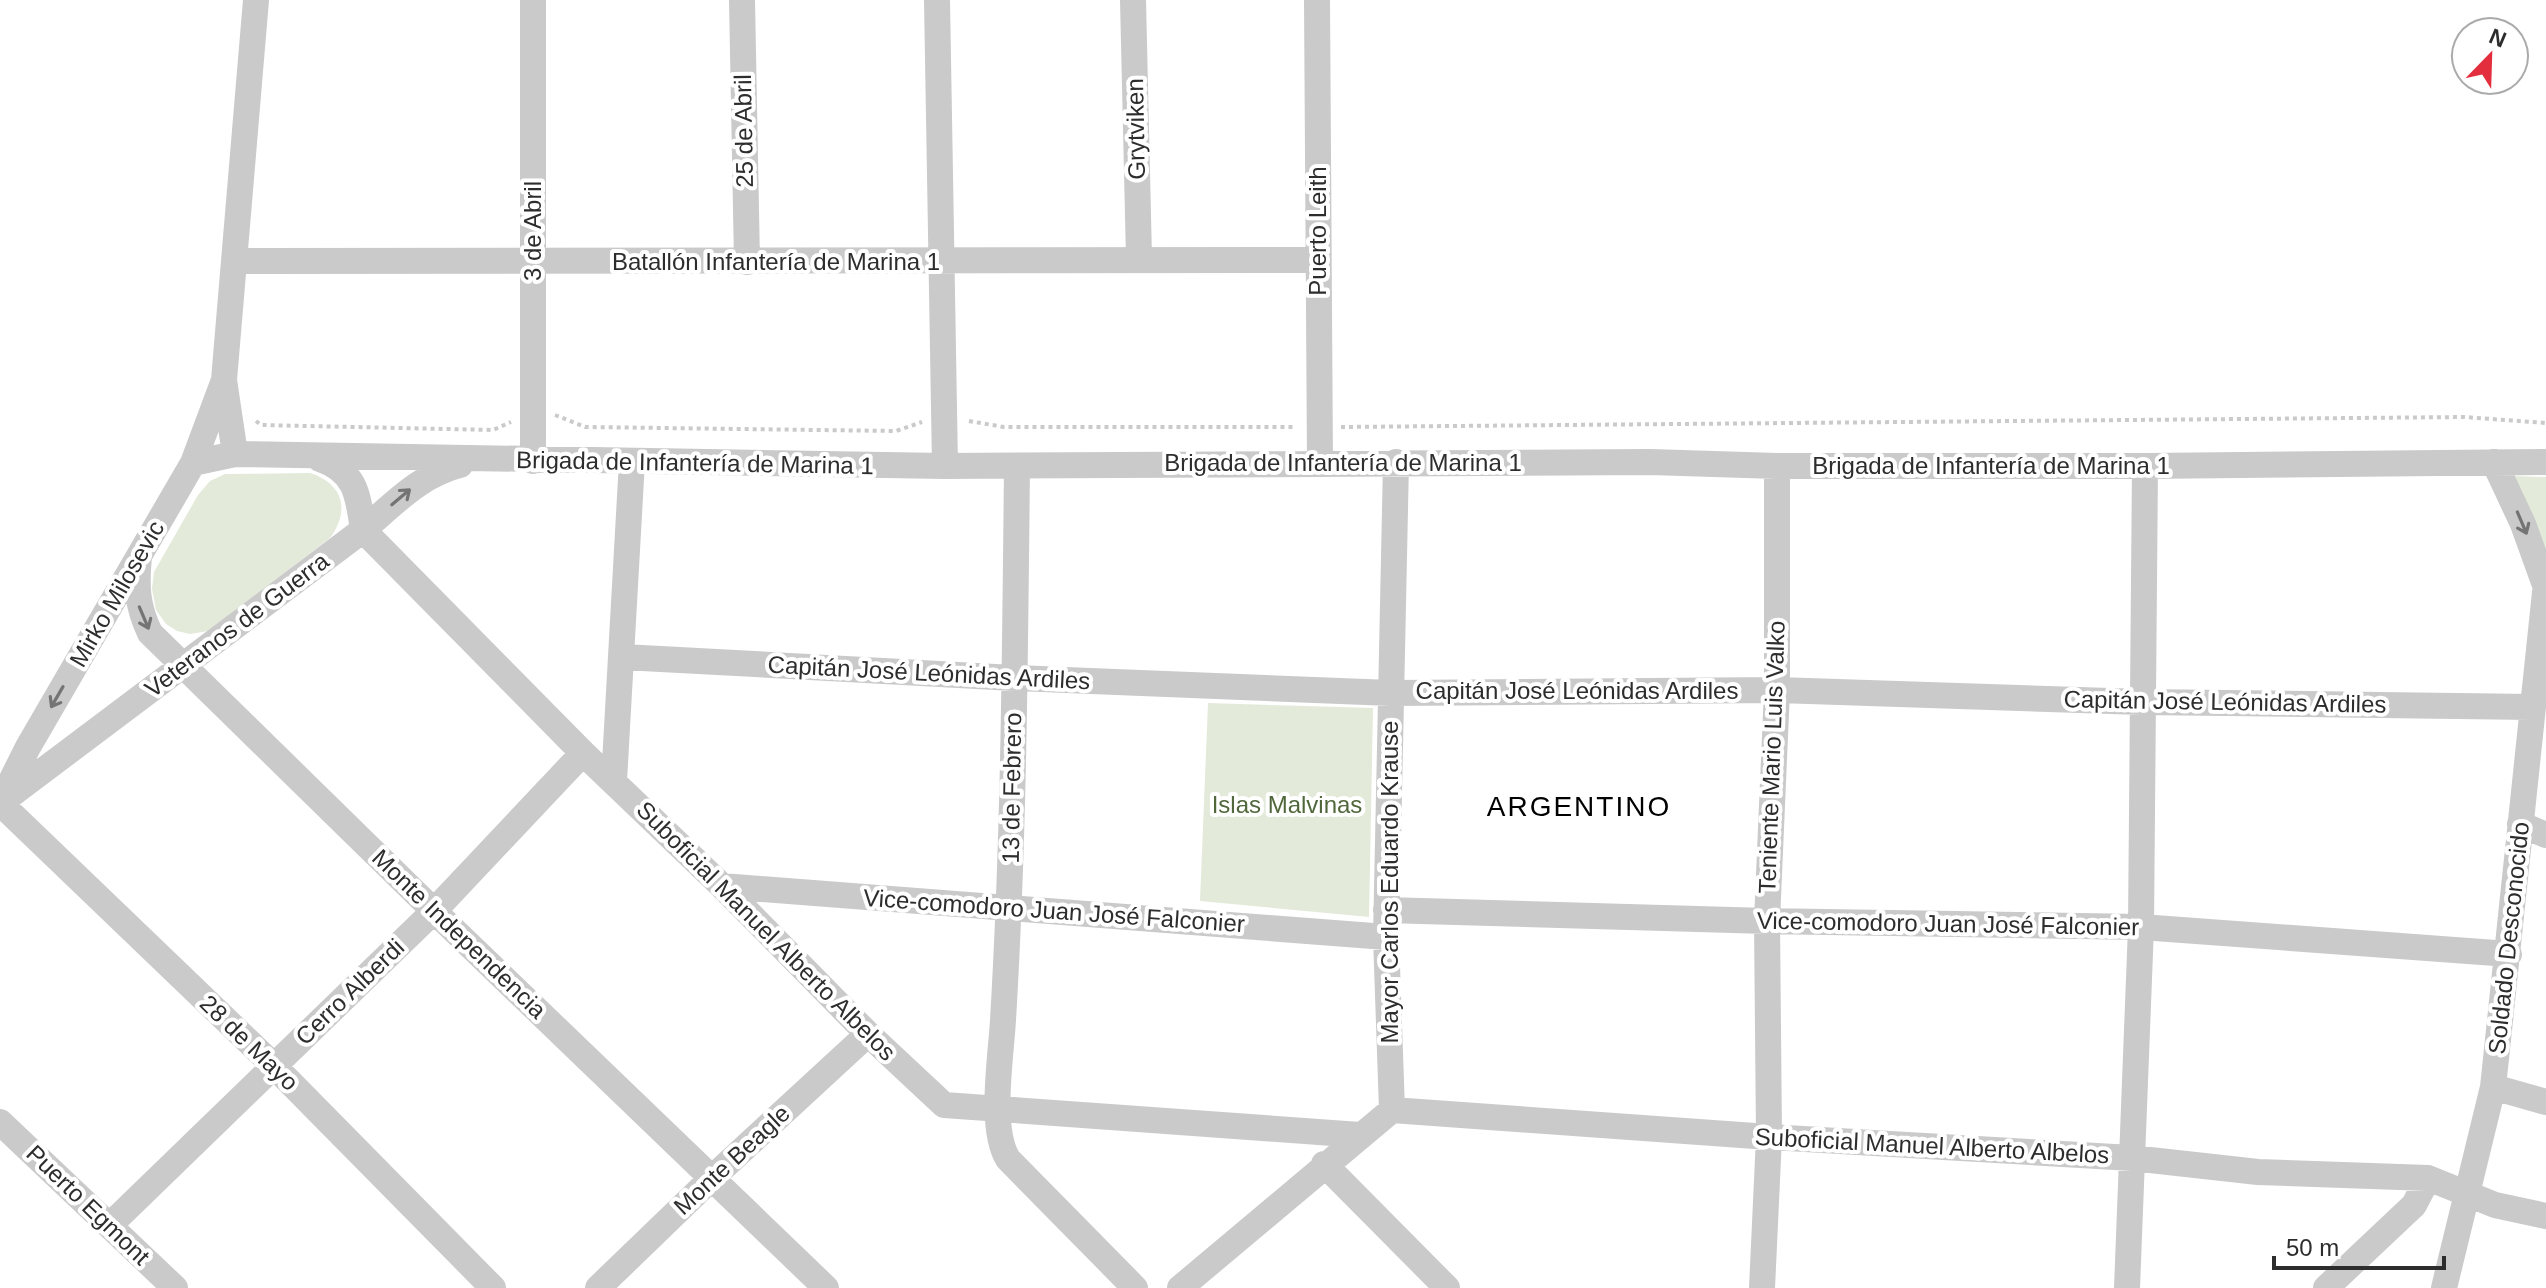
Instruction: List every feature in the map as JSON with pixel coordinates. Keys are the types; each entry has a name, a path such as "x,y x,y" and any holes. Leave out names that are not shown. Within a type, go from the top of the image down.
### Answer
{"street":[{"name":"Mirko Milosevic","path":"235,454 224,380 256,0"},
{"name":"3 de Abril","path":"533,0 533,461"},
{"name":"25 de Abril","path":"742,0 747,262"},
{"path":"937,0 945,466"},
{"name":"Grytviken","path":"1133,0 1139,258"},
{"name":"Puerto Leith","path":"1317,0 1320,463"},
{"name":"Batallón Infantería de Marina 1","path":"235,261 1318,260"},
{"name":"Mirko Milosevic","path":"0,804 28,747 193,463 224,380"},
{"name":"Brigada de Infantería de Marina 1","path":"193,463 235,454 945,466 1396,462 2145,466 2546,462"},
{"path":"312,456 349,476 358,497 363,530"},
{"name":"Veteranos de Guerra","path":"0,804 363,530 431,474 479,460"},
{"path":"614,781 632,461"},
{"name":"Mayor Carlos Eduardo Krause","path":"1392,1110 1386,910 1396,462"},
{"path":"2494,462 2523,524 2546,585"},
{"name":"13 de Febrero","path":"1017,466 1010,908 998,1109 1002,1149 1008,1159 1135,1288"},
{"name":"Teniente Mario Luis Valko","path":"1762,1288 1769,1137 1767,921 1777,690 1777,466"},
{"path":"2127,1288 2141,927 2145,466"},
{"name":"Suboficial Manuel Alberto Albelos","path":"363,530 583,753 944,1105 1360,1135"},
{"name":"Monte Independencia","path":"139,557 136,582 141,614 150,633 826,1288"},
{"name":"Soldado Desconocido","path":"2444,1288 2493,1087 2546,585"},
{"name":"Capitán José Leónidas Ardiles","path":"623,657 1014,678 1391,693 1777,690 2142,702 2532,707"},
{"name":"Cerro Alberdi","path":"110,1225 434,911 583,753"},
{"name":"28 de Mayo","path":"0,804 274,1066 493,1288"},
{"path":"2520,824 2546,835"},
{"name":"Vice-comodoro Juan José Falconier","path":"722,886 1386,937"},
{"name":"Vice-comodoro Juan José Falconier","path":"1386,910 1767,921 2141,927 2509,954"},
{"name":"Monte Beagle","path":"598,1288 868,1034"},
{"path":"2493,1087 2546,1102"},
{"path":"1180,1288 1392,1110"},
{"name":"Suboficial Manuel Alberto Albelos","path":"1392,1110 1769,1137 2132,1158 2258,1172 2428,1178 2495,1205 2546,1216"},
{"name":"Puerto Egmont","path":"0,1122 175,1288"},
{"path":"1324,1164 1447,1288"},
{"path":"2326,1288 2414,1205 2428,1178"}],"path":[{"path":"248,414 261,425 493,430 533,415 553,414 585,427 896,431 936,417 1004,427 2464,417 2546,423"}],"green space":[{"path":"310,473 330,484 340,500 340,518 330,538 208,631 190,634 166,624 156,610 152,589 154,572 198,495 210,481 225,474"},
{"path":"2514,476 2546,477 2546,552"},
{"name":"Islas Malvinas","path":"1208,703 1373,708 1369,917 1200,901"}],"district":[{"name":"ARGENTINO","path":"1579,806"}]}
